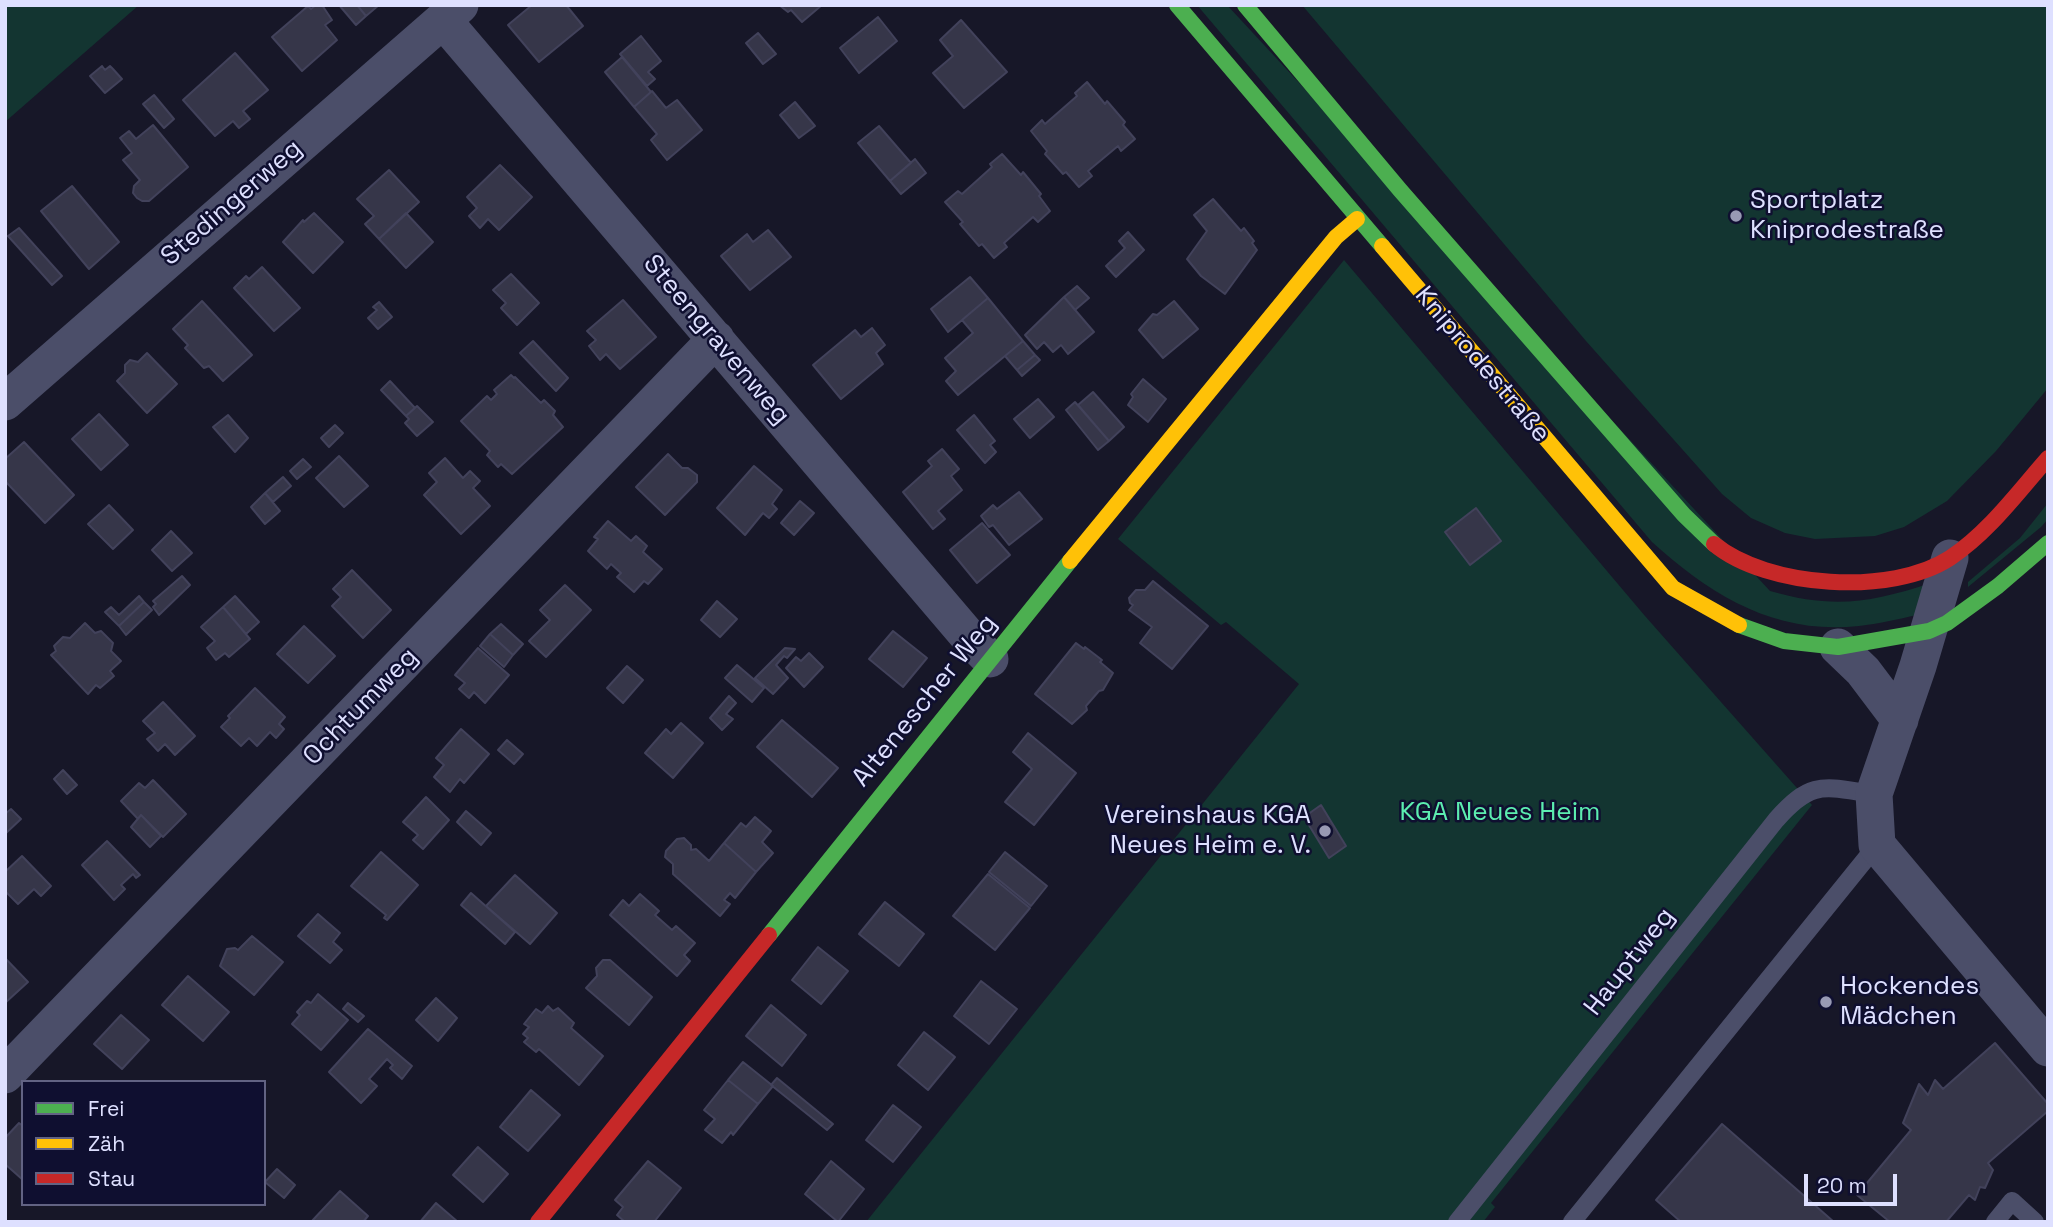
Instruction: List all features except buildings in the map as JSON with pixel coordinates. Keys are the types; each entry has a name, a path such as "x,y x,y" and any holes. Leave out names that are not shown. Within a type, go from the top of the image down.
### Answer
{"main road":[{"name":"Kniprodestraße","path":"1177,5 1673,588 1736,624 1784,641 1838,647 1929,631 1951,621 2048,543"},
{"name":"Kniprodestraße","path":"1245,5 1400,190 1691,522 1731,556 1798,579 1842,584 1887,579 1920,571 1950,558 1979,533 2048,458"},
{"name":"Altenescher Weg","path":"538,1222 990,659 1336,237 1357,219"}],"street":[{"name":"Steengravenweg","path":"451,13 716,339 990,659"},
{"name":"Stedingerweg","path":"5,402 451,13"},
{"name":"Ochtumweg","path":"5,1075 716,339"},
{"path":"1950,558 1929,631 1874,794 1877,845 2048,1048"},
{"path":"1838,647 1863,671 1900,720"}],"lane":[{"name":"Hauptweg","path":"1457,1222 1776,820 1797,798 1811,790 1831,788 1874,794"},
{"path":"1572,1222 1877,845"},
{"path":"1996,1222 2012,1201 2035,1222"}],"green space":[{"path":"5,5 139,5 5,122"},
{"path":"1197,5 1227,5 1770,591 1833,602 1870,599 1931,583 1917,615 1859,626 1828,627 1772,618 1722,595 1652,542"},
{"path":"1302,5 2048,5 2048,388 1996,451 1947,501 1904,527 1875,536 1815,539 1785,533 1751,518 1722,494 1586,341"},
{"name":"KGA Neues Heim","path":"1344,260 1645,616 1812,805 1491,1203 1495,1207 1483,1222 866,1222 1299,684 1226,622 1221,625 1118,539"},
{"path":"2048,503 2048,519 2041,527 1968,587 1968,582 2020,538"}],"traffic: fast":[{"path":"1177,5 1382,246"},
{"path":"1245,5 1400,190 1684,515 1714,544"},
{"path":"1739,625 1784,641 1838,647 1929,631 1947,623 1998,586 2048,543"},
{"path":"769,935 1070,561"}],"traffic: slow":[{"path":"1070,561 1336,237 1357,219"},
{"path":"1382,246 1673,588 1739,625"}],"traffic: jam":[{"path":"1714,544 1737,559 1797,578 1830,582 1896,578 1925,570 1964,548 2002,511 2048,458"},
{"path":"538,1222 769,935"}],"place":[{"name":"Sportplatz Kniprodestraße","path":"1736,216"},
{"name":"Vereinshaus KGA Neues Heim e. V.","path":"1325,831"},
{"name":"Hockendes Mädchen","path":"1826,1002"}]}
